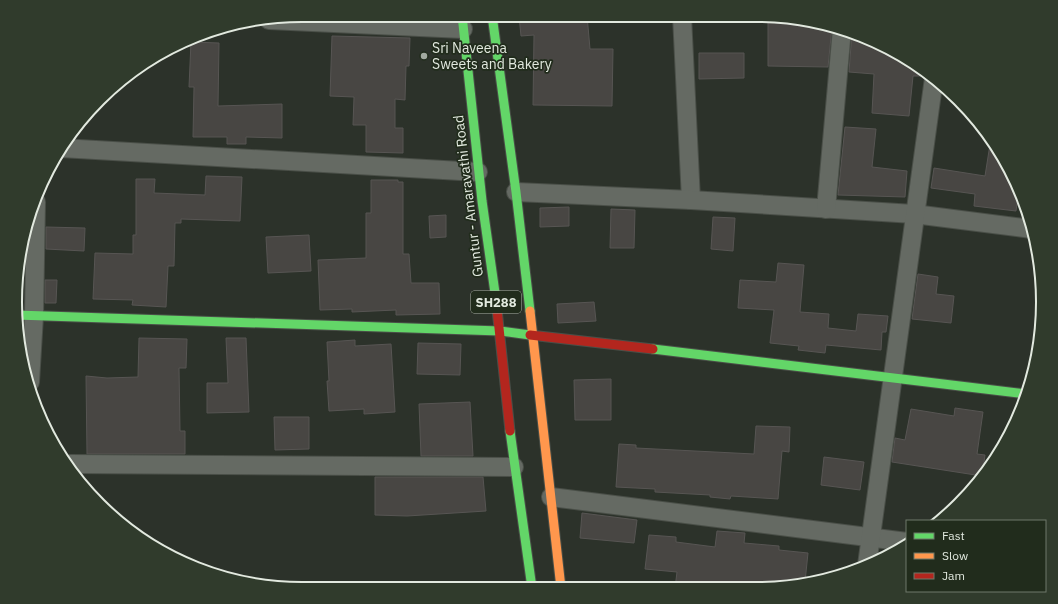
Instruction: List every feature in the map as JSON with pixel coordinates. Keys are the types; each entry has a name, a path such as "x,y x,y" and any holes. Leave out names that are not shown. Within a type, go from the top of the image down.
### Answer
{"main road":[{"name":"Guntur - Amaravathi Road","path":"462,22 478,172 500,331 514,467 531,582"},
{"name":"SH288","path":"493,22 516,192 560,582"},
{"path":"23,315 500,331 1021,393"}],"street":[{"path":"682,22 691,200"},
{"path":"826,209 841,36"},
{"path":"868,559 914,214 933,85"},
{"path":"68,148 478,172"},
{"path":"516,192 691,200 914,214 1025,228"},
{"path":"31,370 34,316 36,217"},
{"path":"74,464 514,467"},
{"path":"551,498 901,541"}],"building":[{"path":"520,22 588,22 590,49 613,49 612,106 533,105 534,35 521,36"},
{"path":"768,23 793,24 831,33 828,67 768,66"},
{"path":"332,36 410,38 409,66 406,66 405,100 395,99 395,128 403,128 403,153 366,152 366,125 353,125 354,97 330,96"},
{"path":"851,39 880,51 912,69 921,76 913,76 909,116 872,113 874,74 849,72"},
{"path":"197,42 219,43 218,106 282,104 282,138 246,137 246,144 227,144 227,137 193,137 194,87 189,87 191,45"},
{"path":"699,53 744,53 744,78 699,79"},
{"path":"845,127 876,129 872,167 907,171 905,197 838,195"},
{"path":"990,147 1015,195 1017,202 1016,211 974,206 975,194 931,188 934,168 985,176"},
{"path":"206,176 242,177 240,221 181,219 181,223 175,223 174,266 168,266 166,307 132,305 133,300 93,299 95,253 133,254 133,235 136,235 136,179 155,179 154,193 205,195"},
{"path":"371,180 398,180 398,182 403,182 403,254 409,254 411,283 439,283 440,314 396,315 396,310 352,312 352,309 320,310 318,260 366,258 366,213 371,213"},
{"path":"569,207 569,226 540,227 540,208"},
{"path":"611,209 635,210 634,248 610,248"},
{"path":"446,215 446,237 430,238 429,216"},
{"path":"713,217 735,218 733,251 711,249"},
{"path":"46,227 85,228 84,251 46,249"},
{"path":"309,235 311,271 268,273 266,237"},
{"path":"778,263 804,265 800,312 829,314 828,328 856,331 858,314 888,316 886,332 882,332 881,350 826,345 825,353 798,350 799,346 770,343 774,310 738,308 740,280 776,282"},
{"path":"918,274 938,277 936,294 954,296 951,323 912,319"},
{"path":"45,280 57,280 56,303 45,303"},
{"path":"594,302 596,321 558,323 557,304"},
{"path":"139,338 187,339 186,368 179,368 180,431 185,431 185,454 87,454 86,376 107,378 138,377"},
{"path":"226,338 246,338 249,412 207,413 207,383 228,383"},
{"path":"355,340 355,346 391,344 395,412 364,414 364,409 329,411 327,342"},
{"path":"418,343 461,344 460,375 417,374"},
{"path":"611,379 611,420 575,420 574,380"},
{"path":"470,402 473,456 421,456 419,404"},
{"path":"955,408 983,412 977,454 985,455 984,465 976,475 892,462 895,438 905,440 911,409 954,416"},
{"path":"274,417 309,417 309,449 275,450"},
{"path":"756,426 790,427 789,452 782,451 778,499 731,496 730,499 710,497 710,495 655,492 655,489 616,487 619,444 636,445 636,448 754,454"},
{"path":"824,457 864,462 860,490 821,485"},
{"path":"375,477 483,477 486,511 407,516 375,515"},
{"path":"582,513 637,520 634,543 580,538"},
{"path":"717,531 745,533 744,543 779,546 779,550 808,553 805,578 756,582 676,582 677,572 645,569 649,535 676,537 676,542 715,547"}],"traffic: fast":[{"path":"463,22 482,201 496,300"},
{"path":"493,22 516,192 530,311"},
{"path":"23,315 500,331 530,335"},
{"path":"653,349 1021,393"},
{"path":"510,431 531,582"}],"traffic: slow":[{"path":"530,311 560,582"}],"traffic: jam":[{"path":"496,300 510,431"},
{"path":"530,335 653,349"}],"place":[{"name":"Sri Naveena Sweets and Bakery","path":"424,56"}]}
